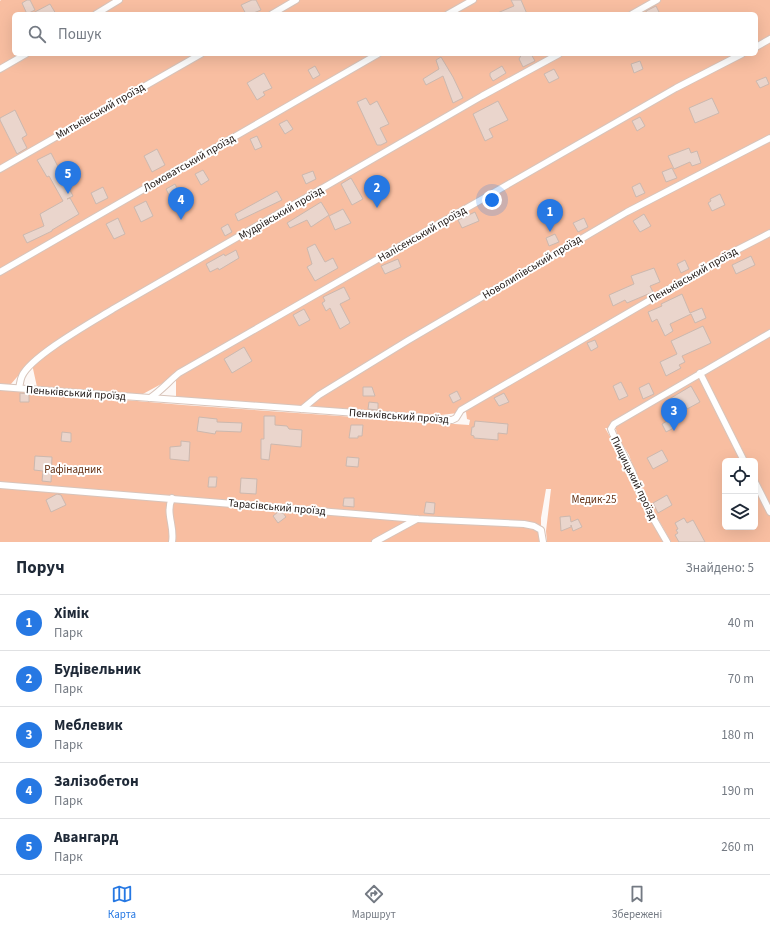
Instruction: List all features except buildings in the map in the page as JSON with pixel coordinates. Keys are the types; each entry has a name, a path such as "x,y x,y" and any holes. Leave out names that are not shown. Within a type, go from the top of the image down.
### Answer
{"lane":[{"path":"99,12 119,0"},
{"path":"275,12 296,0"},
{"path":"452,12 473,0"},
{"path":"636,12 657,0"},
{"path":"758,45 770,39"},
{"path":"0,69 23,56"},
{"name":"Митьківський проїзд","path":"0,169 198,56"},
{"name":"Ломоватський проїзд","path":"0,272 375,56"},
{"name":"Мудрівський проїзд","path":"19,388 22,376 32,363 67,338 113,309 482,96 555,56"},
{"name":"Налісенський проїзд","path":"150,398 164,388 179,373 676,88 738,56"},
{"name":"Новолипівський проїзд","path":"302,409 319,395 400,345 627,212 770,138"},
{"name":"Пеньківський проїзд","path":"0,387 452,420 456,418 461,410 731,253 770,233"},
{"name":"Пищицький проїзд","path":"667,542 639,491 632,471 611,429 614,424 770,333"},
{"path":"700,373 742,458"},
{"name":"Тарасівський проїзд","path":"0,485 417,519 534,526 541,530 543,542"},
{"path":"758,488 770,512"},
{"path":"172,498 169,513 172,530 172,542"},
{"path":"375,542 417,519"}],"green space":[{"path":"1,0 770,0 770,542 671,542 641,489 629,455 617,436 616,429 605,428 629,469 665,542 547,542 546,531 551,489 546,489 541,518 541,542 0,542 0,389 183,405 469,425 470,420 467,419 466,412 441,415 176,398 176,376 141,395 37,387 32,364 11,384 0,384"}],"place":[{"name":"Авангард","path":"68,194"},
{"name":"Будівельник","path":"377,208"},
{"name":"Залізобетон","path":"181,220"},
{"name":"Хімік","path":"550,232"},
{"name":"Меблевик","path":"674,431"}],"park label":[{"name":"Рафінадник","path":"73,469"},
{"name":"Медик-25","path":"594,499"}]}
